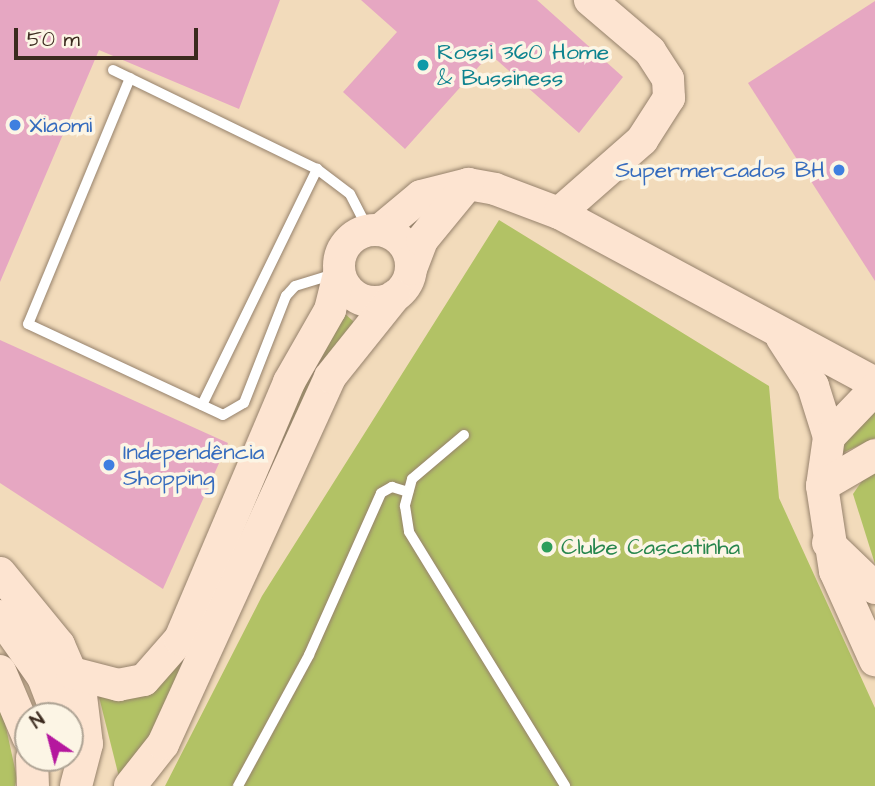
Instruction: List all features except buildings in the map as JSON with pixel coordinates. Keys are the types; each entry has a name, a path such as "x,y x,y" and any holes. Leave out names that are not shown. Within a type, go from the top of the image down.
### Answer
{"main road":[{"path":"559,213 642,140 669,98 668,79 650,51 590,0"},
{"path":"130,786 163,744 331,377 395,296 411,269 422,240 468,184"},
{"path":"72,673 118,685 144,680 170,655 289,382 330,310 343,250 375,231 421,196 468,184 559,213 781,337 825,356 875,386 829,437"},
{"path":"375,231 400,239 411,269"},
{"path":"339,272 362,299 395,296"},
{"path":"781,337 804,366 829,437 822,486 827,542 875,660"},
{"path":"825,356 875,357"},
{"path":"822,486 875,455"},
{"path":"827,542 875,588"},
{"path":"0,573 59,645 72,673 87,744 75,786"},
{"path":"0,616 43,677 53,702"},
{"path":"0,671 14,704"}],"lane":[{"path":"113,70 317,169 351,194 375,231"},
{"path":"130,78 28,324 223,415 244,403 286,296 296,286 339,272"},
{"path":"202,405 317,169"},
{"path":"464,435 412,479 408,492 410,532 565,786"},
{"path":"238,786 309,655 381,493 393,487 408,492"}],"green space":[{"name":"Clube Cascatinha","path":"499,220 769,386 779,498 875,708 875,786 165,786 262,596"},
{"path":"342,311 354,322 336,345 158,739 120,781 98,693 137,690"},
{"path":"875,403 875,438 838,455 840,448"},
{"path":"875,462 875,564 853,494"},
{"path":"0,700 17,778 15,786 0,786"}],"place":[{"name":"Rossi 360 Home & Bussiness","path":"423,65"},
{"name":"Xiaomi","path":"15,125"},
{"name":"Supermercados BH","path":"839,170"},
{"name":"Independência Shopping","path":"109,465"},
{"name":"Clube Cascatinha","path":"547,547"}]}
